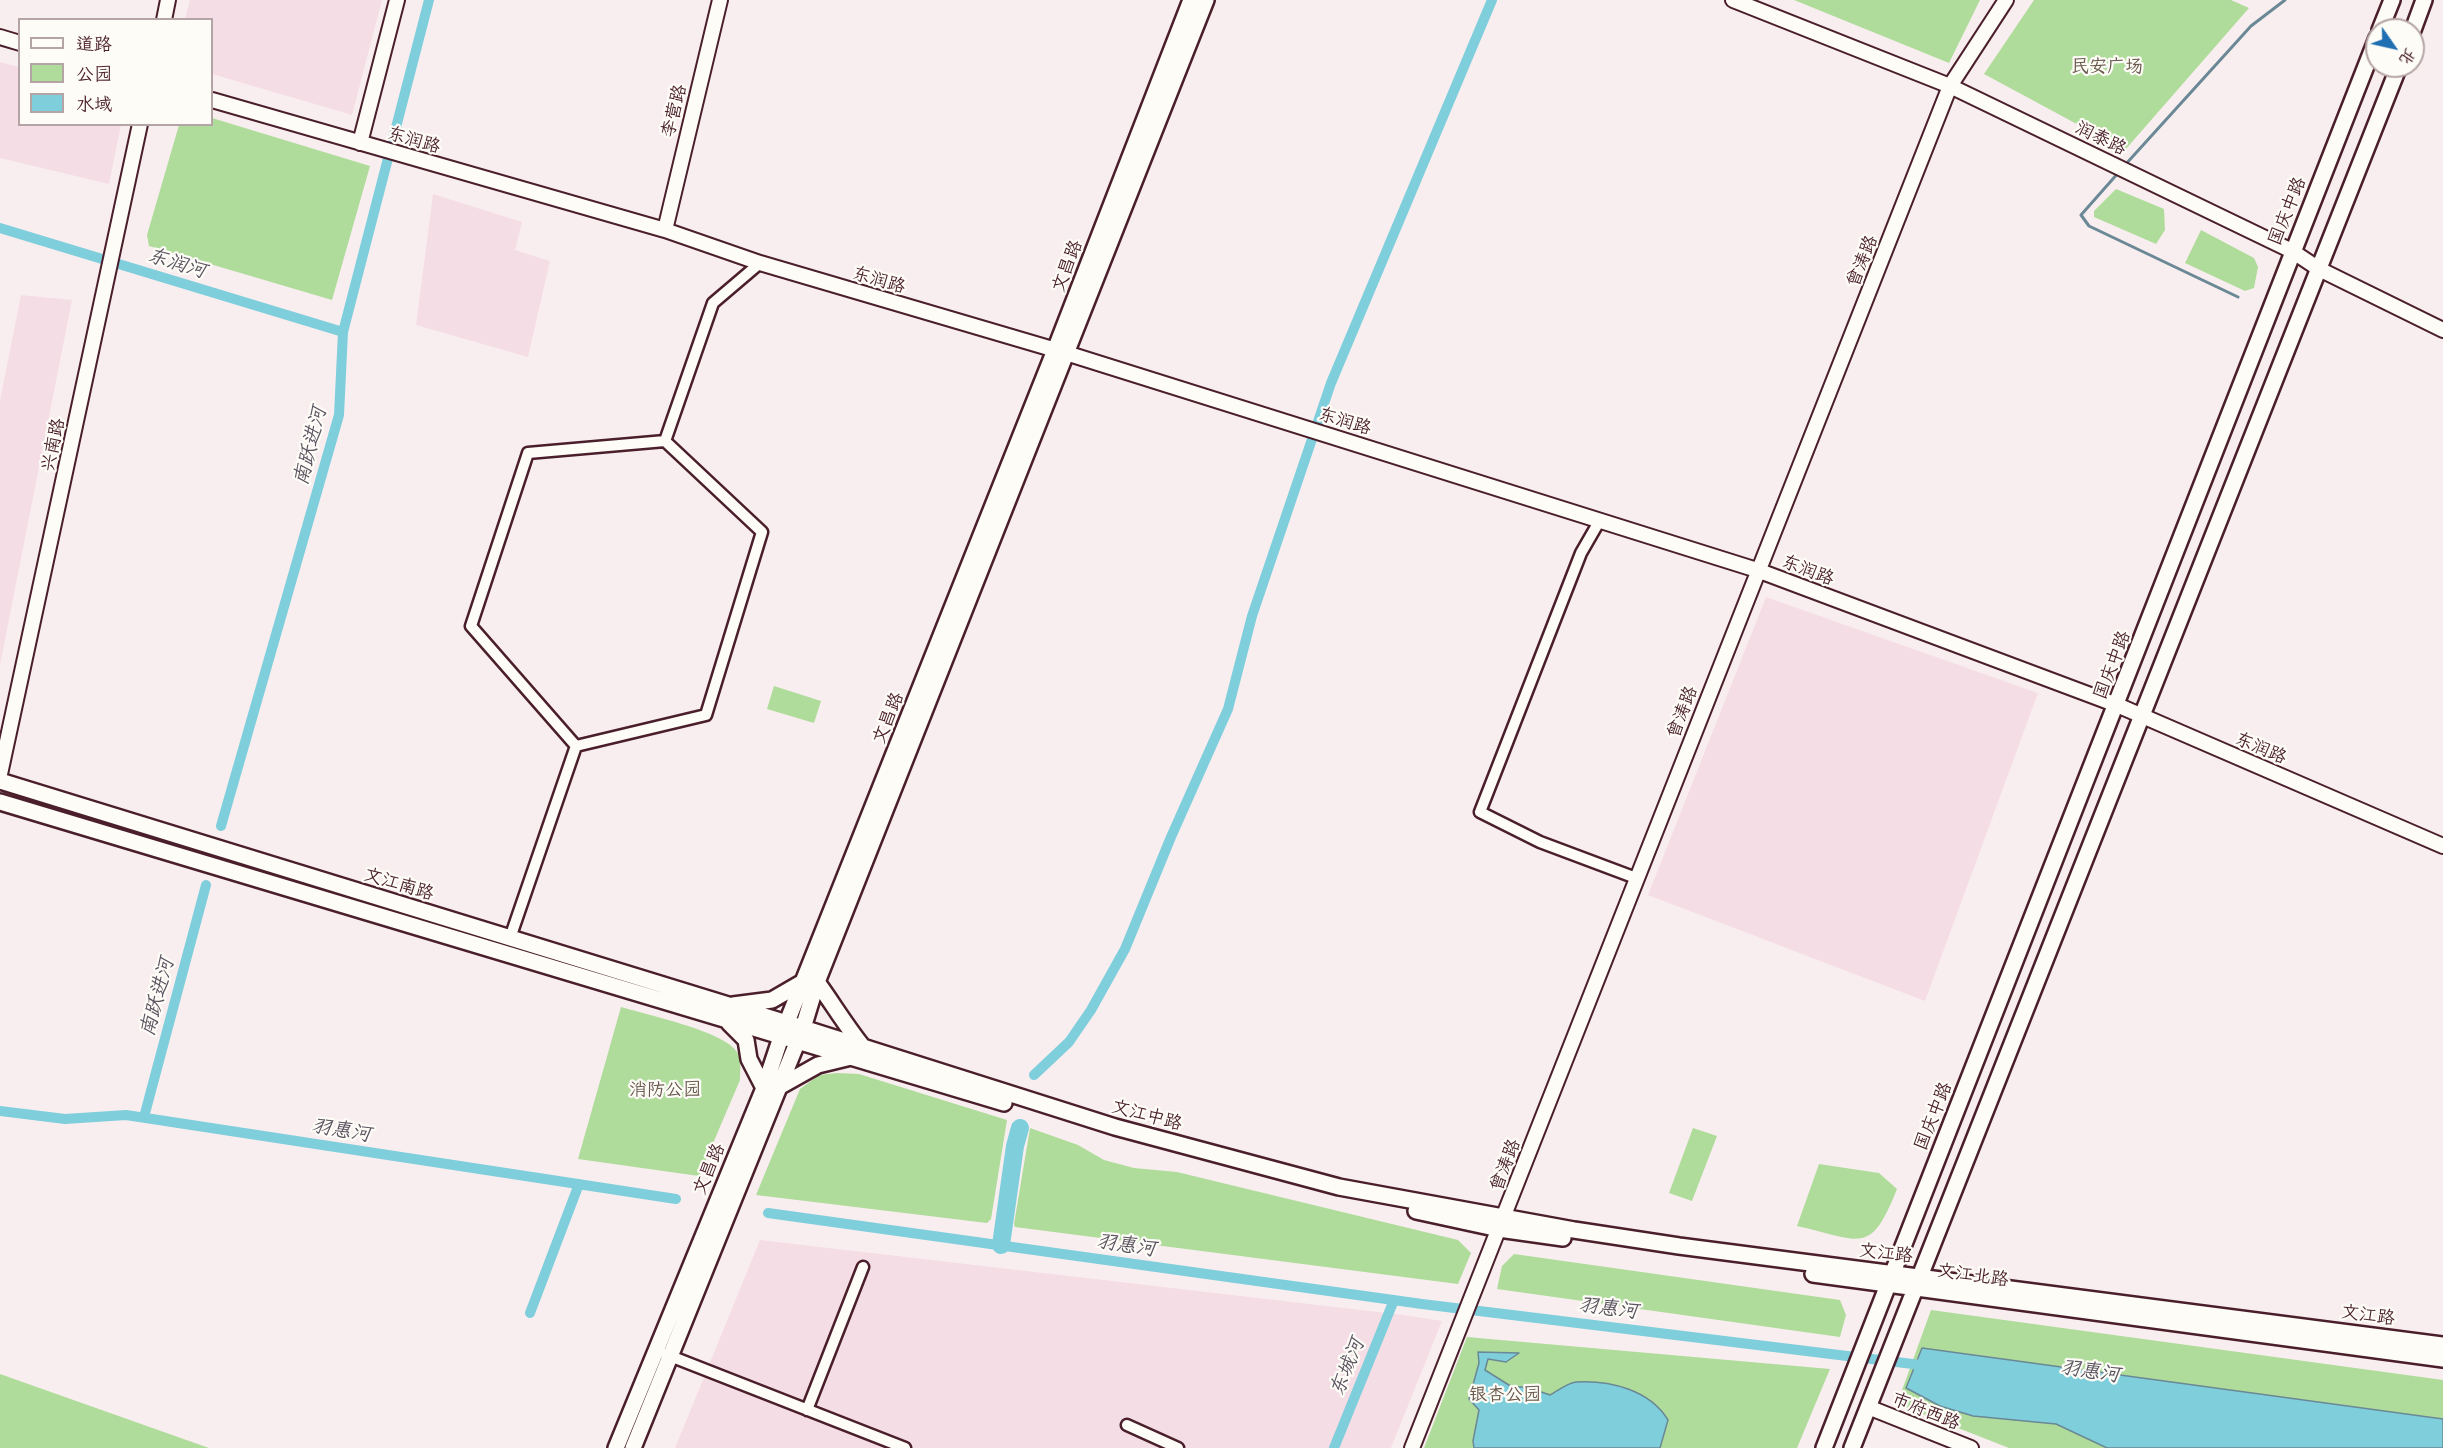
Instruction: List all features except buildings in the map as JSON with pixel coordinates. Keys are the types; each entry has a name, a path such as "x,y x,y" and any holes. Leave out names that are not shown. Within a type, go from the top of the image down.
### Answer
{"main road":[{"name":"文昌路","path":"1061,351 1191,0"},
{"name":"文昌路","path":"633,1448 670,1356 770,1088 784,1030 810,982 1061,351 1206,0"},
{"path":"2385,18 2392,0"},
{"path":"2417,18 2424,0"},
{"name":"国庆中路","path":"1824,1448 2365,68"},
{"path":"1852,1448 2393,78"},
{"name":"文江南路","path":"0,781 510,938 727,1013"},
{"name":"文江南路","path":"0,802 784,1030"},
{"name":"文昌路","path":"616,1448 654,1351 770,1088 801,1035 810,982"},
{"path":"810,982 843,1023 857,1052 818,1065 770,1088 749,1059 746,1040 727,1013 772,1000 810,982"},
{"name":"文江中路","path":"784,1030 1138,1133 1340,1186 1501,1223"},
{"name":"文江路","path":"1501,1223 1679,1246 1889,1280 2443,1345"},
{"name":"文江北路","path":"1917,1282 2443,1359"}],"street":[{"path":"164,18 168,0"},
{"path":"356,142 397,0"},
{"name":"李营路","path":"665,230 720,0"},
{"name":"润泰路","path":"1733,0 1950,86 2292,250 2319,269 2443,330"},
{"name":"曾涛路","path":"1412,1448 1950,86 2006,0"},
{"path":"0,37 18,42"},
{"name":"东润路","path":"213,100 665,230 760,264 1061,351 1757,570 2117,705 2443,846"},
{"name":"兴南路","path":"0,774 121,222 140,126"},
{"path":"665,441 713,303 760,264"},
{"path":"665,441 762,532 706,715 576,746 471,626 528,453 665,441"},
{"path":"1600,520 1581,553 1480,812 1540,842 1636,878"},
{"path":"510,938 576,746"},
{"path":"807,1410 863,1267"},
{"path":"654,1351 904,1448"},
{"name":"市府西路","path":"1868,1407 1971,1448"},
{"path":"1127,1425 1158,1444 1178,1448"}],"shaded area":[{"path":"190,0 382,0 352,115 213,74 213,18 185,18"},
{"path":"0,62 18,67 18,126 121,126 109,184 0,158"},
{"path":"433,194 522,222 515,250 550,261 528,357 416,325"},
{"path":"21,295 72,300 0,665 0,400"},
{"path":"1766,597 2038,693 1925,1001 1648,895"},
{"path":"760,1240 1442,1321 1391,1448 675,1448"}],"green space":[{"path":"1794,0 1980,0 1949,63"},
{"name":"民安广场","path":"2034,0 2231,0 2249,8 2125,150 1984,74"},
{"path":"213,118 370,166 332,300 149,246 147,235 179,126 213,126"},
{"path":"2116,189 2164,209 2165,230 2156,244 2094,217 2094,211"},
{"path":"2201,230 2254,258 2258,267 2254,288 2245,291 2185,263"},
{"path":"774,686 821,701 814,723 767,709"},
{"name":"消防公园","path":"621,1007 666,1019 717,1037 729,1044 739,1055 740,1080 699,1176 578,1159"},
{"path":"859,1074 1007,1120 991,1219 987,1223 756,1195 800,1089 819,1075"},
{"path":"1030,1128 1078,1145 1104,1160 1134,1168 1177,1172 1458,1240 1471,1253 1458,1284 1015,1227"},
{"path":"1693,1128 1717,1136 1692,1201 1669,1193"},
{"path":"1819,1164 1879,1173 1897,1189 1888,1211 1870,1234 1861,1238 1850,1238 1797,1226"},
{"path":"1514,1254 1840,1300 1846,1315 1840,1337 1497,1289 1502,1266"},
{"path":"1931,1310 2443,1380 2443,1448 2009,1448 1897,1404"},
{"name":"银杏公园","path":"1467,1337 1830,1369 1797,1448 1424,1448"},
{"path":"0,1374 209,1448 0,1448"}],"water":[{"path":"1922,1348 2443,1419 2443,1448 2107,1448 2056,1424 1973,1416 1940,1406 1906,1388"},
{"path":"1478,1352 1519,1353 1506,1362 1488,1359 1485,1370 1512,1387 1527,1387 1550,1395 1566,1385 1589,1382 1615,1385 1640,1394 1651,1401 1668,1420 1660,1448 1474,1448 1473,1441 1479,1410 1469,1399 1479,1363"}],"waterway":[{"name":"南跃进河","path":"221,826 339,415 343,332 429,0"},
{"path":"1034,1075 1069,1042 1091,1010 1125,949 1171,837 1228,709 1252,616 1331,383 1492,0"},
{"path":"2125,165 2251,26 2285,0"},
{"path":"2119,172 2081,215 2089,226 2238,297"},
{"name":"东润河","path":"0,228 343,332"},
{"name":"南跃进河","path":"144,1117 206,885"},
{"name":"羽惠河","path":"0,1111 65,1119 126,1115 676,1199"},
{"path":"1001,1245 1015,1146 1020,1128"},
{"path":"530,1313 579,1184"},
{"name":"羽惠河","path":"768,1213 1422,1304 1929,1366"},
{"name":"东城河","path":"1334,1448 1394,1300"}]}
